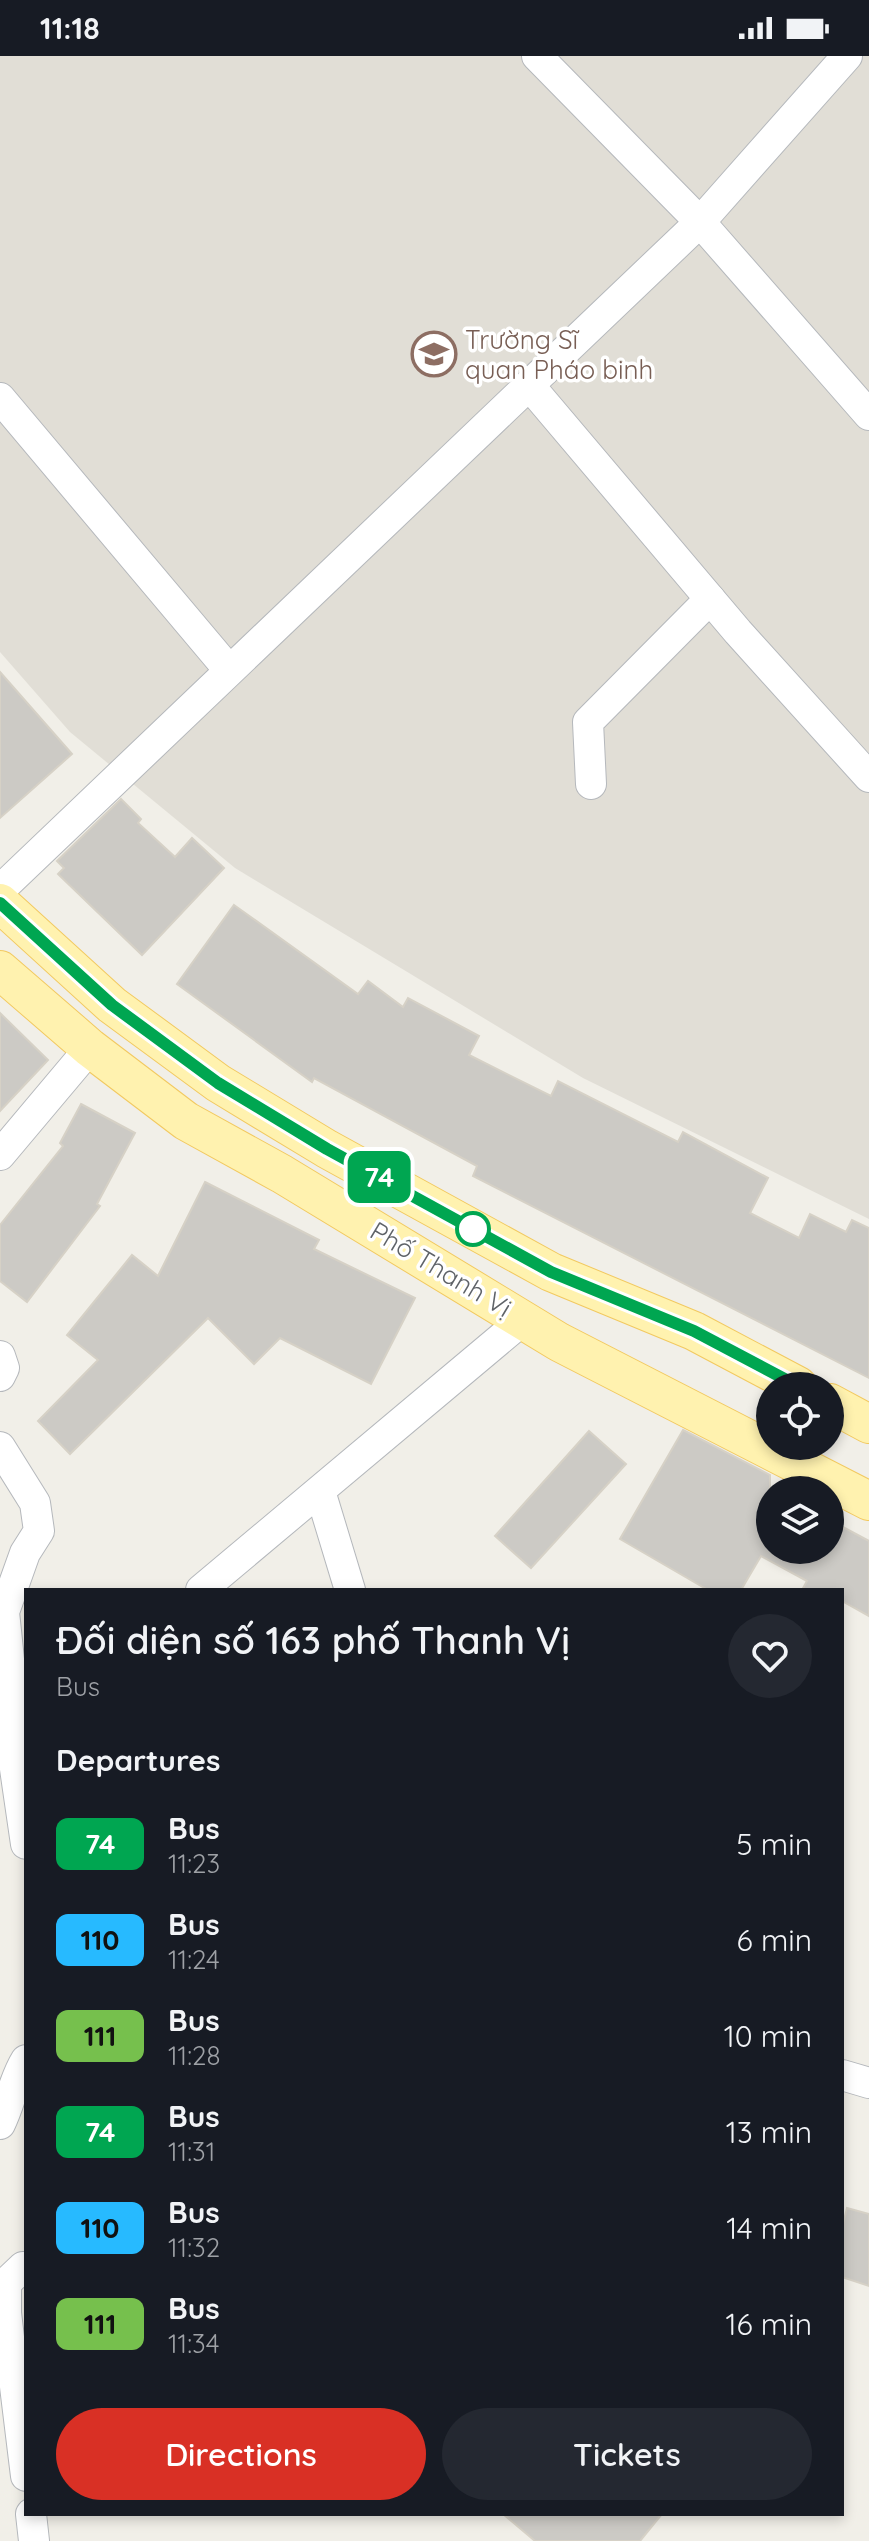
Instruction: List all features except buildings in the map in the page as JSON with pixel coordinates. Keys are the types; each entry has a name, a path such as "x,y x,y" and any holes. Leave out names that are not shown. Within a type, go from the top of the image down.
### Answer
{"main road":[{"name":"Phố Thanh Vị","path":"0,903 112,1005 218,1083 327,1149 551,1272 694,1331 772,1372"},
{"name":"Phố Thanh Vị","path":"0,970 90,1048 186,1121 559,1342 869,1501"},
{"path":"844,1411 869,1424"}],"street":[{"path":"537,56 700,222 869,415"},
{"path":"0,890 700,222 847,56"},
{"path":"529,385 710,599 869,777"},
{"path":"0,398 229,670"},
{"path":"591,784 588,722 710,599"},
{"path":"0,1155 90,1048"},
{"path":"203,1588 524,1319"},
{"path":"0,1356 4,1368 0,1376"},
{"path":"0,1447 35,1503 39,1531 25,1553 4,1612 12,1688 6,1744 24,1834"},
{"path":"320,1491 349,1588"},
{"path":"0,2124 13,2082 24,2063"},
{"path":"844,2076 869,2083"},
{"path":"16,2267 6,2283 6,2313 24,2460"},
{"path":"31,2516 34,2541"}],"shaded area":[{"name":"Trường Sĩ quan Pháo binh","path":"0,56 869,56 869,1219 583,1078 235,868 70,732 0,652"}],"bus line":[{"name":"74","path":"0,903 112,1005 218,1083 327,1149 551,1272 694,1331 772,1372"}],"place":[{"name":"Trường Sĩ quan Pháo binh","path":"434,354"}]}
